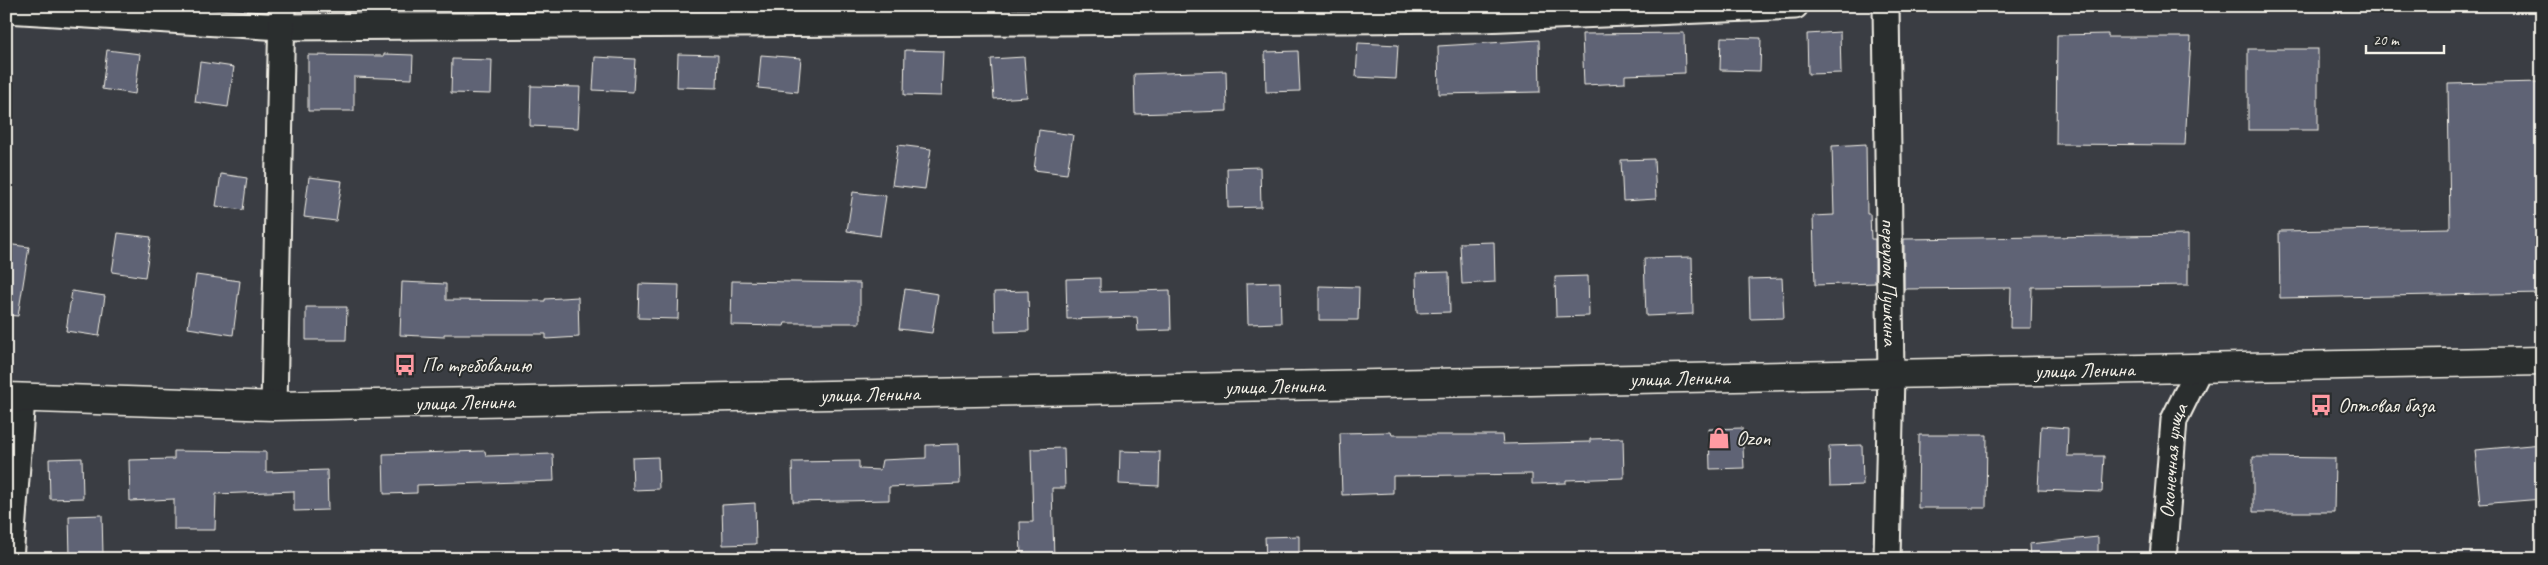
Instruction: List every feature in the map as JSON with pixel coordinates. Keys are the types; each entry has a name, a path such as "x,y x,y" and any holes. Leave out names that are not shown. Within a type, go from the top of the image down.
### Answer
{"street":[{"path":"6,10 282,16 1481,19 1795,6"},
{"name":"переулок Пушкина","path":"1886,6 1891,374 1887,559"},
{"path":"274,406 282,16"},
{"name":"улица Ленина","path":"14,398 274,406 2542,361"},
{"name":"Оконечная улица","path":"2163,559 2174,420 2200,367"},
{"path":"10,559 14,398"}],"building":[{"path":"1840,32 1841,73 1808,74 1807,34"},
{"path":"1684,33 1685,73 1625,75 1625,83 1584,85 1582,34"},
{"path":"2108,34 2108,37 2191,37 2185,145 2056,144 2057,35"},
{"path":"1721,37 1761,38 1760,71 1720,70"},
{"path":"1539,40 1540,92 1439,94 1438,46"},
{"path":"1358,43 1398,45 1396,79 1356,77"},
{"path":"2248,49 2318,49 2318,130 2248,130"},
{"path":"107,50 140,54 135,94 102,89"},
{"path":"905,50 943,51 941,96 904,95"},
{"path":"1298,51 1300,91 1266,92 1265,52"},
{"path":"384,54 413,55 412,79 354,77 354,111 308,111 308,55 384,56"},
{"path":"678,54 718,55 717,88 677,87"},
{"path":"761,55 801,58 798,92 758,88"},
{"path":"595,57 635,59 633,92 593,90"},
{"path":"1024,57 1027,97 994,99 991,59"},
{"path":"452,59 492,60 491,94 451,93"},
{"path":"200,62 234,67 228,107 195,102"},
{"path":"1226,71 1227,111 1135,114 1134,74"},
{"path":"2542,82 2542,293 2280,298 2279,231 2450,228 2448,84"},
{"path":"531,86 580,87 578,128 530,126"},
{"path":"1039,130 1073,135 1067,174 1034,170"},
{"path":"1866,144 1867,214 1870,214 1871,239 1875,239 1875,283 1815,285 1813,216 1834,215 1832,146"},
{"path":"898,145 931,149 925,189 892,185"},
{"path":"1654,159 1656,199 1623,201 1621,160"},
{"path":"1260,167 1261,207 1228,208 1227,168"},
{"path":"221,174 247,178 243,210 216,206"},
{"path":"309,177 342,181 336,221 304,217"},
{"path":"853,192 886,196 880,236 847,231"},
{"path":"118,233 151,237 145,277 112,272"},
{"path":"2188,235 2188,285 2032,287 2031,328 2010,328 2011,288 1904,289 1904,239"},
{"path":"1494,242 1495,282 1462,284 1460,243"},
{"path":"6,244 29,247 18,316 6,315"},
{"path":"1692,257 1693,314 1646,316 1644,258"},
{"path":"1449,272 1450,312 1417,313 1416,273"},
{"path":"196,275 240,281 233,335 188,328"},
{"path":"1588,276 1589,316 1556,317 1555,277"},
{"path":"1100,278 1100,292 1170,290 1171,330 1138,331 1137,317 1067,319 1066,279"},
{"path":"1782,278 1784,318 1750,319 1749,279"},
{"path":"732,281 860,283 860,323 785,323 784,326 731,325"},
{"path":"402,282 446,284 446,300 545,301 545,299 578,297 579,337 546,339 546,334 444,334 444,337 400,335"},
{"path":"1280,282 1281,323 1248,324 1247,283"},
{"path":"639,284 679,285 678,319 638,318"},
{"path":"1319,286 1359,287 1358,320 1319,320"},
{"path":"905,289 938,294 932,333 899,329"},
{"path":"72,291 105,296 99,336 66,331"},
{"path":"1028,291 1029,331 995,332 994,292"},
{"path":"306,307 347,307 346,340 306,340"},
{"path":"2041,426 2068,428 2067,456 2104,456 2102,492 2038,490"},
{"path":"1742,428 1744,468 1710,469 1709,429"},
{"path":"1391,432 1392,435 1502,435 1503,444 1590,442 1590,439 1623,438 1624,478 1566,480 1566,483 1532,484 1532,474 1393,476 1393,493 1342,495 1340,433"},
{"path":"1919,435 1987,435 1986,508 1918,508"},
{"path":"959,444 960,484 889,487 889,500 793,502 792,462 859,461 859,469 880,470 882,460 926,458 926,445"},
{"path":"2542,444 2542,499 2480,504 2475,450"},
{"path":"1862,445 1863,485 1830,486 1829,446"},
{"path":"1064,448 1065,488 1052,488 1054,559 1021,559 1020,522 1033,522 1031,449"},
{"path":"174,451 266,452 266,472 327,470 328,510 294,511 294,491 216,494 215,530 174,530 174,499 130,501 129,460 174,459"},
{"path":"485,451 486,456 553,454 554,481 417,485 417,493 384,494 383,454"},
{"path":"1120,451 1160,452 1159,486 1119,484"},
{"path":"658,457 659,489 633,490 632,458"},
{"path":"2253,457 2335,458 2334,512 2253,512"},
{"path":"82,458 83,498 50,499 49,459"},
{"path":"755,503 756,544 723,545 722,505"},
{"path":"102,515 103,555 70,556 69,516"},
{"path":"1299,536 1299,559 1266,559 1265,537"},
{"path":"2098,537 2098,559 2030,559 2029,544"}],"place":[{"name":"По требованию","path":"405,365"},
{"name":"Оптовая база","path":"2321,405"},
{"name":"Ozon","path":"1719,438"}]}
